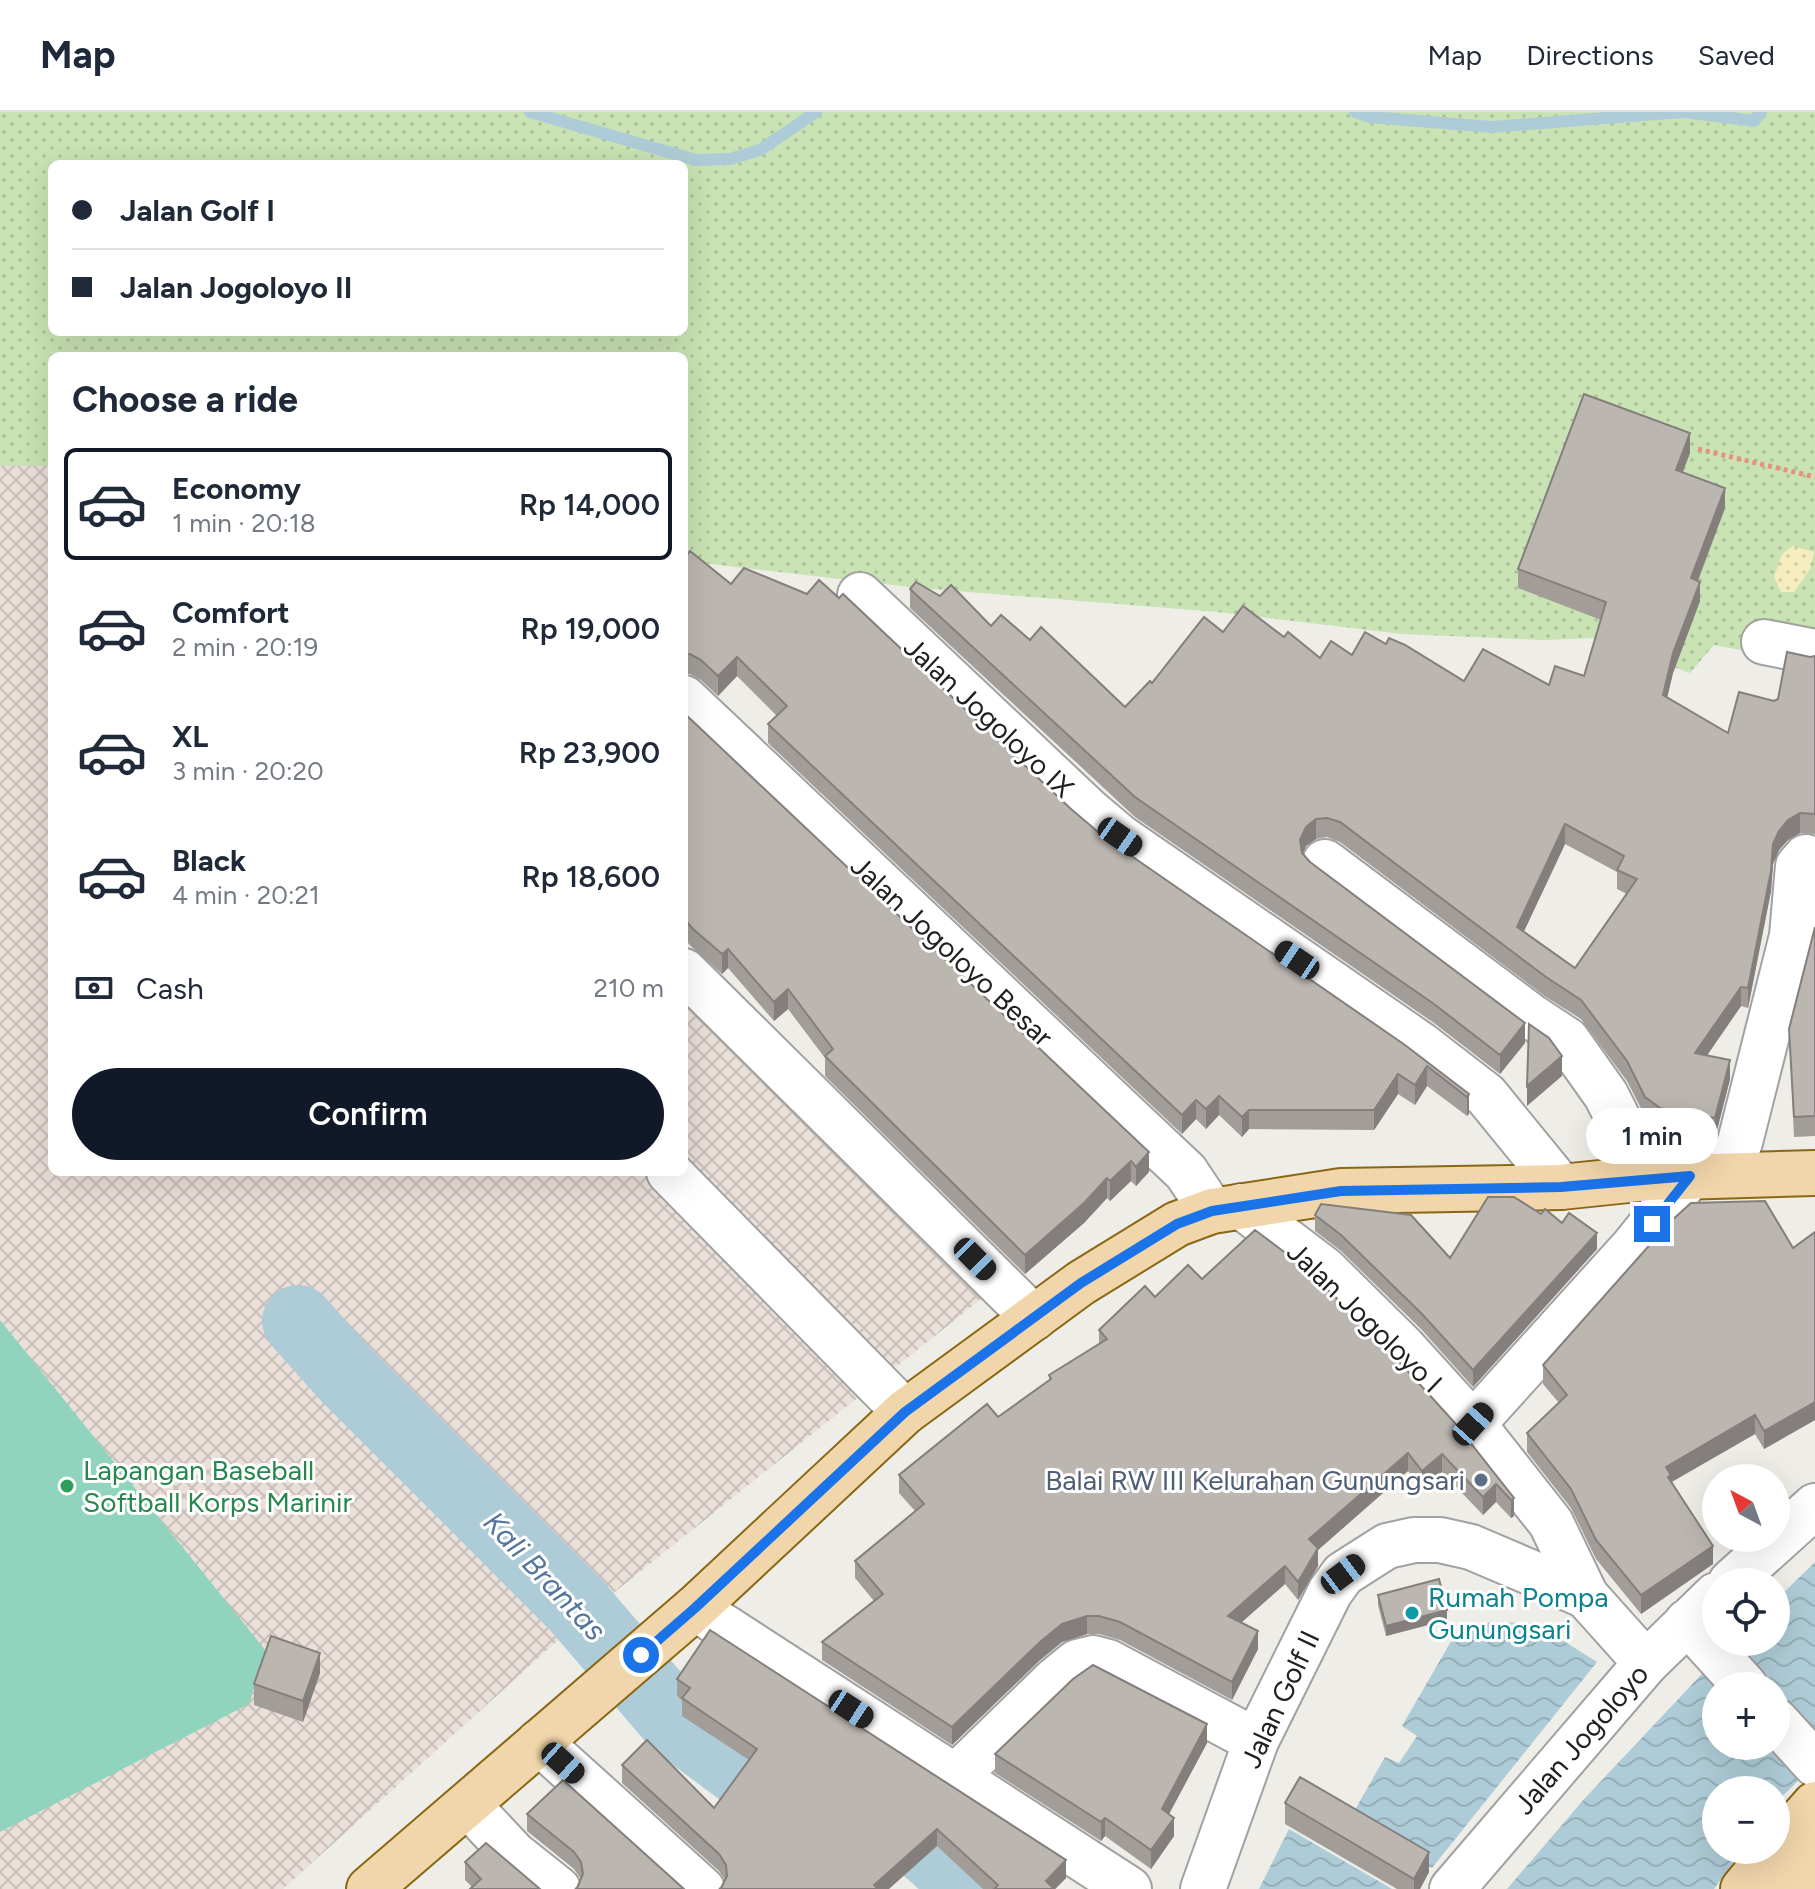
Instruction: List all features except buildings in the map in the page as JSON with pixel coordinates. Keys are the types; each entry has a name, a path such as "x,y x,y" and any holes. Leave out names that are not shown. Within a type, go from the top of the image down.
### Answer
{"main road":[{"path":"369,1889 695,1608 905,1412 1027,1311 1081,1283 1157,1234 1226,1209 1341,1191 1561,1187 1688,1177 1815,1173"},
{"path":"1790,1832 1815,1804"},
{"path":"1792,1889 1815,1859"},
{"path":"1743,1889 1763,1864"}],"street":[{"name":"Jalan Jogoloyo IX","path":"860,595 1120,837 1420,1044 1486,1095 1561,1187"},
{"path":"1764,642 1815,652"},
{"name":"Jalan Jogoloyo Besar","path":"688,702 1226,1209"},
{"path":"1473,1424 1633,1247 1688,1177 1740,1142 1792,936 1798,866 1804,858 1813,858"},
{"path":"1325,862 1567,1040 1606,1095 1688,1177"},
{"path":"688,975 1027,1311"},
{"path":"673,1176 905,1412"},
{"name":"Jalan Jogoloyo I","path":"1226,1209 1324,1269 1403,1347 1473,1424 1551,1523 1586,1596"},
{"path":"1746,1568 1815,1506"},
{"name":"Jalan Golf II","path":"1203,1889 1256,1741 1330,1592 1343,1574 1387,1546 1414,1540 1440,1540 1471,1547 1586,1596 1646,1663"},
{"path":"695,1608 1129,1889"},
{"name":"Jalan Jogoloyo","path":"1452,1889 1646,1663 1702,1623"},
{"path":"955,1777 1056,1679 1077,1662 1086,1659 1108,1662 1256,1741"},
{"path":"1790,1736 1815,1764"},
{"path":"539,1742 702,1889"},
{"path":"468,1805 514,1854 558,1889"}],"path":[{"path":"1698,449 1815,477"}],"shaded area":[{"path":"0,466 48,466 48,1176 688,1176 688,976 996,1287 586,1615 283,1889 0,1889"}],"green space":[{"path":"0,112 1815,112 1815,664 1714,645 1690,673 1595,638 1544,640 1402,634 1217,612 919,588 688,561 688,352 48,352 48,466 0,466"},
{"name":"Lapangan Baseball Softball Korps Marinir","path":"0,1320 266,1651 249,1704 0,1832"}],"sand":[{"path":"1793,546 1814,552 1810,569 1794,592 1781,592 1774,577 1782,554"}],"water":[{"path":"1815,1562 1815,1765 1790,1789 1790,1776 1702,1776 1702,1864 1732,1864 1714,1889 1507,1889 1585,1798 1702,1674 1702,1760 1790,1760 1790,1672 1704,1672 1719,1656 1790,1656 1790,1586"},
{"path":"1491,1622 1535,1623 1597,1662 1432,1868 1348,1822 1385,1757 1399,1763 1417,1736 1402,1726 1450,1643 1462,1633"},
{"path":"1289,1829 1392,1889 1259,1889"}],"waterway":[{"path":"530,112 696,160 730,159 760,150 816,112"},
{"path":"1355,112 1370,117 1492,127 1682,112"},
{"path":"1684,112 1754,121 1761,112"},
{"name":"Kali Brantas","path":"298,1321 348,1377 577,1606 677,1723 740,1770 816,1790 868,1796 973,1889"}],"place":[{"name":"Balai RW III Kelurahan Gunungsari","path":"1481,1480"},
{"name":"Lapangan Baseball Softball Korps Marinir","path":"67,1486"},
{"name":"Rumah Pompa Gunungsari","path":"1412,1613"}],"route":[{"path":"641,1655 905,1412 1081,1283 1177,1224 1212,1211 1341,1191 1561,1187 1690,1176 1652,1224"}]}
